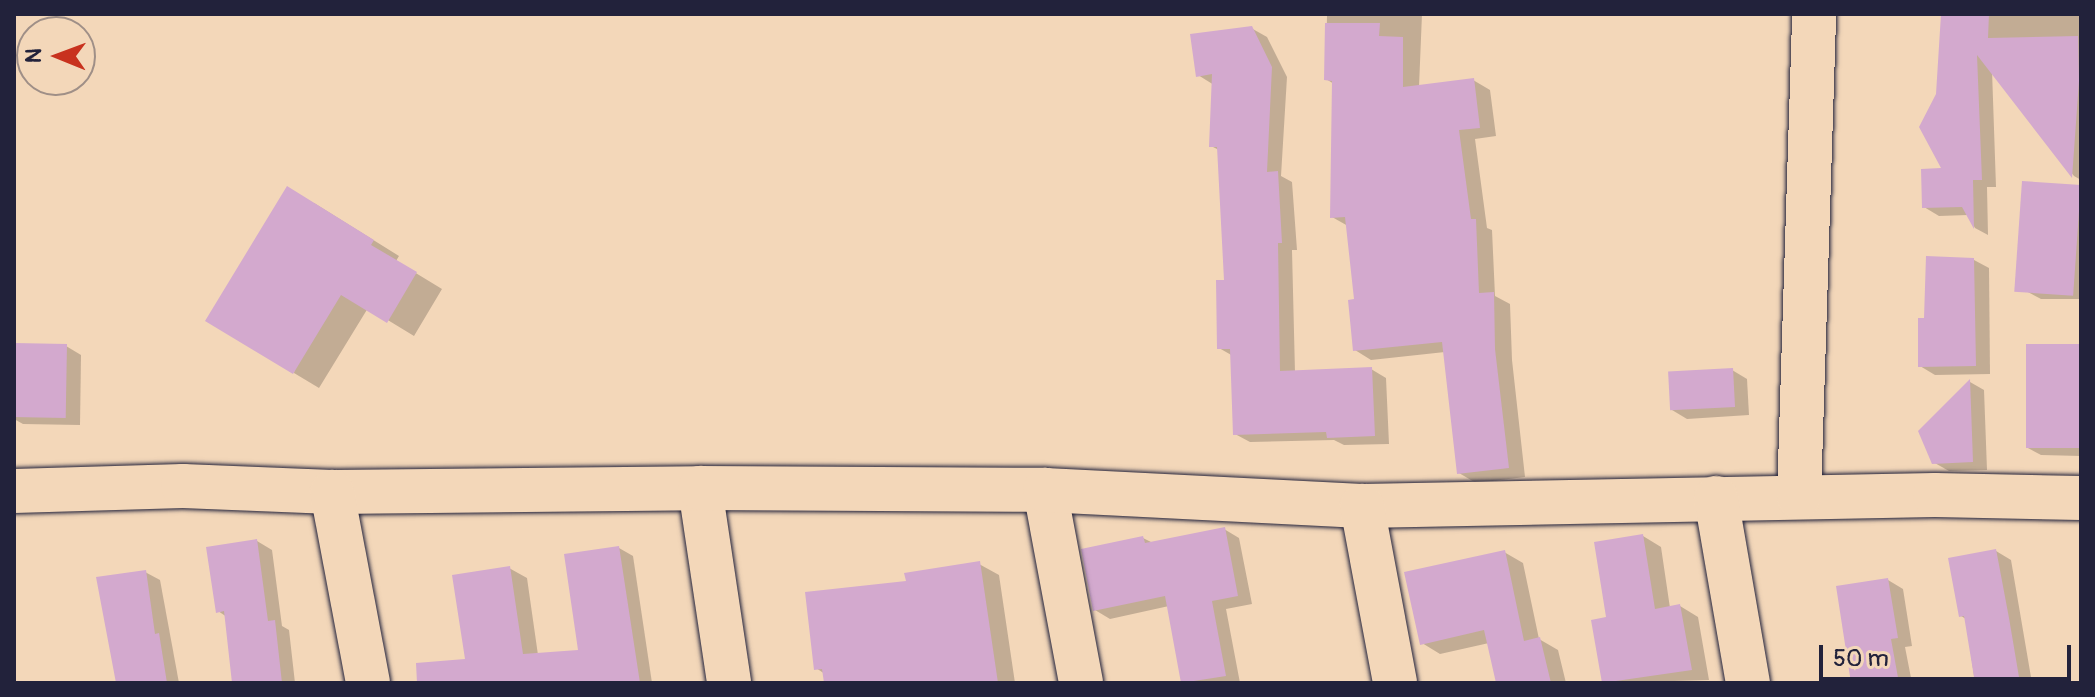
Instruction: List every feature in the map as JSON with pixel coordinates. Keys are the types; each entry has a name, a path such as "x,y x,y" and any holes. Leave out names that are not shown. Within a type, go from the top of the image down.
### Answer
{"street":[{"path":"1799,497 1814,14"},
{"path":"14,491 183,486 332,492 700,488 1045,490 1362,506 1935,495 2081,498"},
{"path":"700,488 729,683"},
{"path":"1045,490 1081,683"},
{"path":"332,492 368,683"},
{"path":"1716,498 1748,683"},
{"path":"1362,506 1395,683"}],"building":[{"path":"1941,14 1989,14 1988,38 2078,36 2079,81 2072,178 1977,55 1982,180 1973,180 1974,229 1962,207 1922,208 1921,169 1941,168 1919,127 1936,94"},
{"path":"1325,23 1380,23 1379,36 1403,37 1403,87 1474,78 1480,128 1459,130 1471,219 1476,219 1479,293 1494,292 1495,349 1509,468 1457,474 1442,342 1353,351 1348,300 1354,299 1345,217 1330,218 1332,81 1324,80"},
{"path":"1252,26 1272,67 1267,172 1278,171 1282,243 1278,243 1280,371 1372,367 1375,436 1327,438 1326,432 1233,435 1230,349 1217,349 1216,280 1224,280 1217,147 1209,147 1212,74 1196,77 1190,34"},
{"path":"2022,181 2081,185 2073,296 2014,292"},
{"path":"287,186 374,240 371,245 417,272 387,323 341,295 293,374 205,321"},
{"path":"1926,256 1974,258 1976,366 1918,367 1918,318 1924,318"},
{"path":"14,343 67,344 66,418 14,417"},
{"path":"2026,344 2079,344 2079,448 2026,448"},
{"path":"1733,368 1735,407 1670,410 1668,371"},
{"path":"1970,379 1973,462 1932,464 1918,431"},
{"path":"1225,527 1238,596 1212,601 1226,676 1181,683 1165,596 1093,611 1081,549 1143,536 1145,543"},
{"path":"1643,534 1655,609 1680,604 1692,670 1602,683 1591,620 1606,617 1594,542"},
{"path":"257,539 268,621 275,620 282,683 232,683 224,611 216,613 206,547"},
{"path":"619,546 640,683 417,683 416,663 465,659 452,575 510,566 523,654 578,650 564,554"},
{"path":"1996,549 2020,683 1975,683 1964,616 1959,617 1948,558"},
{"path":"1505,550 1524,641 1540,637 1551,683 1496,683 1484,630 1420,645 1404,572"},
{"path":"980,561 998,683 824,683 822,669 814,670 805,592 906,581 904,573"},
{"path":"146,570 155,634 159,633 167,683 116,683 96,577"},
{"path":"1888,578 1898,638 1891,639 1899,683 1851,683 1836,586"}]}
